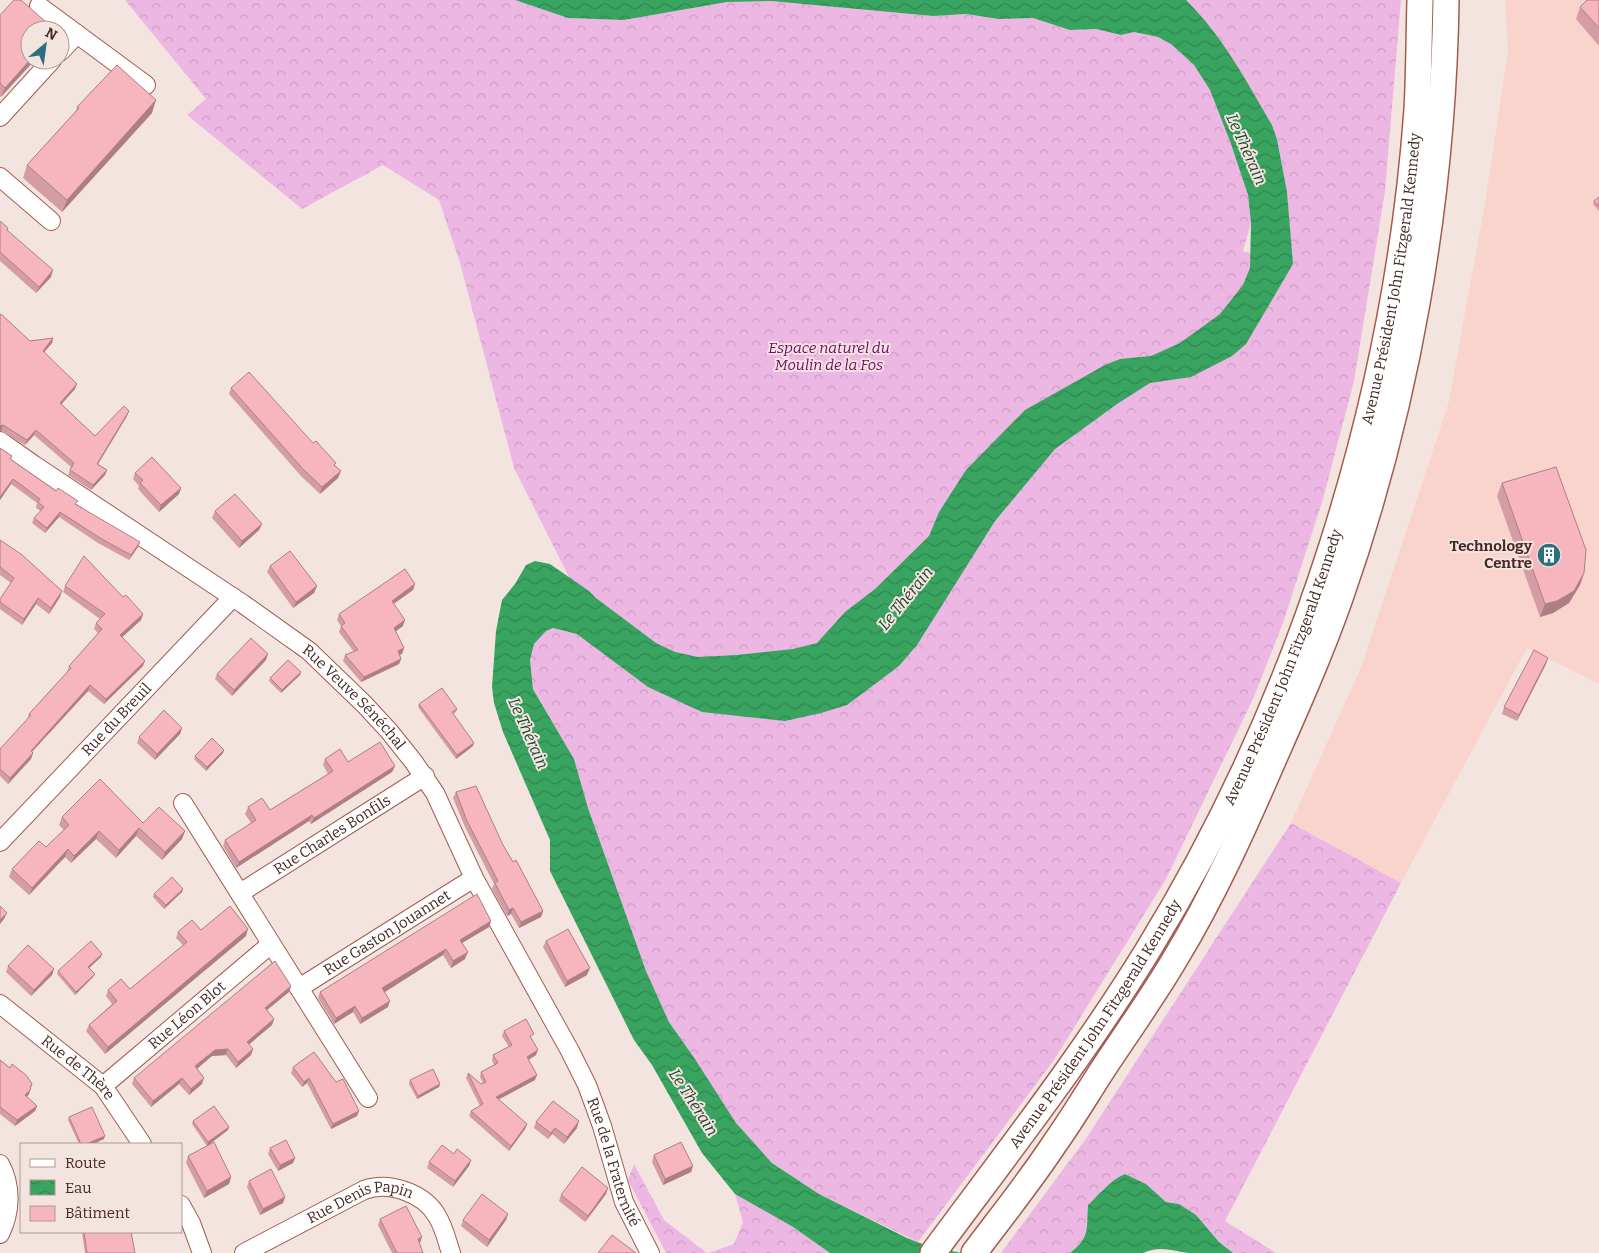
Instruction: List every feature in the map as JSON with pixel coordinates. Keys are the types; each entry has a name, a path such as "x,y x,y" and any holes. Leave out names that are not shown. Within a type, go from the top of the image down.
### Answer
{"main road":[{"name":"Avenue Président John Fitzgerald Kennedy","path":"954,1250 1168,916 1205,850 1240,779 1266,722 1303,629 1332,545 1354,470 1372,402 1390,308 1403,230 1414,139 1420,0"},
{"name":"Avenue Président John Fitzgerald Kennedy","path":"954,1250 1111,1057 1176,959 1222,871 1264,780 1330,625 1363,530 1402,381 1424,256 1440,134 1446,0"}],"street":[{"path":"39,6 146,85"},
{"path":"70,41 77,34"},
{"path":"0,117 43,70"},
{"path":"0,177 50,221"},
{"name":"Rue Veuve Sénéchal","path":"0,440 41,470 290,636 323,663 389,731 425,776 474,878 579,1069"},
{"name":"Rue du Breuil","path":"0,842 233,597"},
{"name":"Rue Charles Bonfils","path":"240,893 425,776"},
{"path":"183,802 368,1098"},
{"name":"Rue Gaston Jouannet","path":"299,988 474,878"},
{"name":"Rue Léon Blot","path":"103,1086 271,944"},
{"name":"Rue de Thère","path":"0,1004 103,1086 141,1143"},
{"name":"Rue de la Fraternité","path":"579,1069 599,1118 624,1202 650,1253"},
{"path":"0,1164 6,1179 9,1204 7,1216 0,1234"},
{"name":"Rue Denis Papin","path":"244,1253 373,1187 392,1188 413,1195 431,1207 441,1224 451,1253"},
{"path":"182,1207 191,1223 202,1253"}],"shaded area":[{"path":"1505,0 1599,0 1599,684 1527,648 1401,883 1291,823 1362,665 1449,401 1486,197 1508,51"}],"green space":[{"name":"Espace naturel du Moulin de la Fos","path":"125,0 515,0 568,18 624,20 727,2 771,1 933,16 966,14 999,19 1033,18 1070,30 1096,29 1121,35 1134,32 1158,37 1171,44 1194,65 1210,90 1248,195 1251,223 1243,251 1292,264 1287,192 1277,139 1272,125 1243,76 1211,28 1186,0 1401,0 1385,191 1354,381 1323,499 1283,623 1253,699 1166,879 1054,1060 918,1242 819,1194 772,1163 736,1123 669,1022 646,971 588,808 574,759 533,688 530,660 534,644 546,631 553,628 577,634 569,577 514,468 460,263 439,200 383,165 302,209 187,115 206,99"},
{"path":"1291,823 1401,883 1225,1221 1276,1253 1233,1253 1219,1242 1204,1224 1179,1204 1166,1202 1146,1184 1125,1174 1110,1184 1088,1205 1086,1235 1081,1244 1070,1253 1001,1253 1085,1140"},
{"path":"634,1164 664,1220 707,1253 666,1253 628,1180"},
{"path":"735,1194 793,1227 830,1253 708,1253 734,1244 743,1222"}],"water":[{"name":"Le Thérain","path":"515,0 1186,0 1211,28 1233,59 1272,125 1277,139 1287,192 1293,264 1246,344 1232,356 1191,377 1150,383 1117,404 1055,449 995,521 917,645 899,666 847,705 785,721 702,712 648,687 577,634 553,628 546,631 534,644 530,660 533,689 574,759 588,808 646,971 669,1022 736,1123 772,1163 819,1194 907,1238 930,1247 962,1253 830,1253 793,1227 735,1194 702,1153 652,1065 634,1040 550,871 550,840 503,732 494,703 492,687 496,631 502,600 515,584 526,565 535,561 550,564 589,591 656,643 675,652 698,657 737,655 793,649 817,643 845,612 875,589 929,536 939,512 966,470 1025,410 1105,365 1120,359 1151,356 1180,343 1220,314 1243,285 1250,268 1251,223 1248,195 1231,144 1210,90 1194,65 1171,44 1158,37 1134,32 1121,35 1096,29 1070,30 1033,18 999,19 966,14 933,16 771,1 727,2 624,20 568,18"},
{"path":"1125,1174 1146,1184 1166,1202 1179,1204 1196,1215 1219,1242 1233,1253 1189,1253 1155,1249 1143,1253 1070,1253 1081,1242 1086,1232 1088,1205 1110,1184"}],"building":[{"path":"14,0 21,0 44,20 20,20 21,70 5,88 0,83 0,15"},
{"path":"1587,0 1599,0 1599,28 1580,7"},
{"path":"117,65 156,100 67,200 27,165 79,108 77,107"},
{"path":"1599,197 1599,206 1594,201"},
{"path":"0,221 8,228 7,230 53,270 39,287 0,252"},
{"path":"1,314 30,341 53,338 43,351 77,384 60,403 95,436 124,406 129,411 97,464 107,470 93,485 70,470 74,463 36,430 27,440 3,425 0,426"},
{"path":"249,372 313,443 316,441 336,463 334,465 341,471 322,487 303,469 231,388"},
{"path":"0,448 12,456 10,459 56,491 58,488 78,501 75,504 140,542 131,555 100,538 60,512 47,528 34,518 44,507 38,502 40,499 13,479 0,497"},
{"path":"152,457 181,488 161,505 140,483 143,480 135,473"},
{"name":"Technology Centre","path":"1556,467 1586,550 1584,573 1574,591 1557,601 1545,604 1502,483"},
{"path":"235,494 262,524 242,541 215,511"},
{"path":"0,540 21,554 62,591 51,608 38,598 24,619 0,602 0,599 14,578 0,567"},
{"path":"290,551 317,586 296,602 270,566"},
{"path":"84,556 123,597 126,595 143,614 120,635 145,661 106,699 90,685 31,751 33,753 10,778 0,769 0,749 71,668 69,666 102,629 96,623 105,614 65,586"},
{"path":"405,569 415,584 392,601 405,620 394,628 404,648 398,651 401,659 364,677 345,655 358,650 341,626 345,623 339,614"},
{"path":"251,638 268,654 234,690 217,674"},
{"path":"1534,650 1548,658 1519,715 1504,707"},
{"path":"288,660 301,672 282,690 270,678"},
{"path":"442,688 457,709 452,712 474,743 457,755 419,704"},
{"path":"164,710 182,728 157,754 139,737"},
{"path":"212,738 224,750 207,767 195,756"},
{"path":"380,742 395,766 314,818 312,815 239,862 225,840 256,820 248,807 262,798 270,810 333,771 325,759 340,749 348,762"},
{"path":"100,779 143,823 159,807 185,831 165,852 139,828 119,850 99,831 74,856 68,849 32,888 12,869 39,841 46,847 69,825 62,817"},
{"path":"476,786 503,845 513,862 516,860 543,911 521,922 513,908 509,910 495,883 498,881 467,821 456,792"},
{"path":"172,877 183,889 166,905 154,894"},
{"path":"477,894 491,921 460,940 468,952 453,961 446,949 382,988 390,1001 362,1018 355,1006 336,1018 320,992"},
{"path":"0,906 7,913 0,920"},
{"path":"230,906 248,929 108,1047 89,1025 117,1001 108,990 121,979 130,989 187,942 178,932 192,920 201,930"},
{"path":"568,929 590,968 567,981 546,941"},
{"path":"91,941 102,954 88,967 95,974 76,992 58,971"},
{"path":"28,945 54,969 34,990 8,966"},
{"path":"275,961 291,986 265,1008 274,1019 247,1042 253,1049 238,1062 228,1049 215,1050 195,1066 204,1078 191,1089 182,1078 153,1101 134,1078"},
{"path":"526,1019 534,1034 530,1036 538,1050 527,1057 537,1075 496,1097 527,1124 511,1146 471,1111 483,1104 468,1073 481,1084 486,1082 481,1072 498,1063 493,1055 512,1045 504,1031"},
{"path":"314,1052 336,1082 343,1079 359,1111 333,1124 309,1078 304,1082 293,1067"},
{"path":"0,1060 10,1068 12,1064 26,1075 32,1084 31,1089 25,1095 37,1106 17,1120 0,1107"},
{"path":"433,1069 440,1084 418,1096 410,1080"},
{"path":"553,1101 579,1121 567,1137 555,1128 551,1133 536,1122"},
{"path":"214,1106 229,1127 208,1142 193,1121"},
{"path":"92,1107 105,1136 88,1143 81,1143 69,1117"},
{"path":"286,1140 295,1158 280,1165 270,1148"},
{"path":"214,1142 231,1177 207,1191 188,1156"},
{"path":"681,1142 693,1166 665,1179 654,1155"},
{"path":"442,1145 454,1154 457,1149 471,1160 455,1181 429,1162"},
{"path":"582,1167 608,1188 588,1216 561,1195"},
{"path":"271,1169 285,1197 263,1209 249,1181"},
{"path":"482,1194 508,1214 489,1240 463,1220"},
{"path":"406,1206 422,1237 418,1239 423,1253 397,1253 380,1219"},
{"path":"84,1233 131,1233 135,1253 87,1253"},
{"path":"612,1235 636,1253 598,1253"}],"place":[{"name":"Technology Centre","path":"1549,555"}]}
